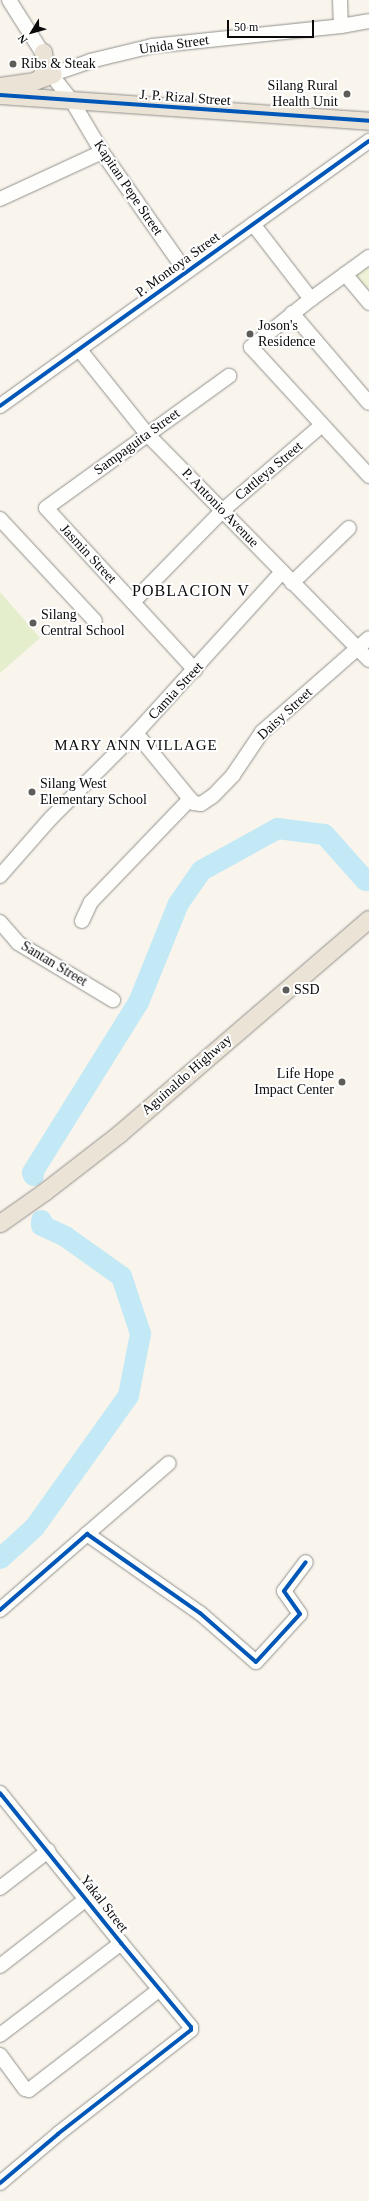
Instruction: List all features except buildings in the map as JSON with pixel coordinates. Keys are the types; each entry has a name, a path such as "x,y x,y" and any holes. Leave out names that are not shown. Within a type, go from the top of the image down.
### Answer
{"main road":[{"path":"37,80 42,75 44,68 43,52"},
{"path":"3,94 37,80 55,78"},
{"name":"J. P. Rizal Street","path":"3,94 72,101 369,121"},
{"name":"Aguinaldo Highway","path":"0,1223 44,1192 120,1133 369,920"}],"street":[{"path":"9,0 43,52 55,78 57,91 53,96 45,98"},
{"path":"340,0 341,26"},
{"name":"Unida Street","path":"55,78 90,61 152,46 341,26 369,21"},
{"name":"Kapitan Pepe Street","path":"55,78 72,101 102,152 186,272"},
{"name":"P. Montoya Street","path":"0,406 369,142"},
{"path":"0,199 102,152"},
{"path":"253,224 311,299"},
{"path":"369,257 292,313 252,347 369,476"},
{"path":"345,274 369,303"},
{"path":"292,313 369,403"},
{"name":"P. Antonio Avenue","path":"78,349 147,434 369,660"},
{"name":"Sampaguita Street","path":"46,508 229,376"},
{"name":"Cattleya Street","path":"132,602 222,511 322,425"},
{"name":"Jasmin Street","path":"46,508 195,670"},
{"path":"0,518 96,621"},
{"path":"292,583 348,528"},
{"name":"Camia Street","path":"0,876 51,818 136,734 282,572"},
{"name":"Daisy Street","path":"190,799 194,803 201,804 213,796 233,775 262,732 369,638"},
{"path":"82,922 92,902 190,799 136,734"},
{"name":"Santan Street","path":"0,922 18,943 114,1000"},
{"path":"0,1610 169,1463"},
{"path":"87,1534 200,1613 256,1662 300,1614 284,1591 306,1562"},
{"name":"Yakal Street","path":"0,1794 48,1851 85,1900 191,2027 190,2030 58,2134 0,2183"},
{"path":"0,1888 48,1851"},
{"path":"0,1966 85,1900"},
{"path":"0,2035 121,1943"},
{"path":"0,2055 25,2089 29,2090 160,1988"}],"green space":[{"path":"369,265 369,294 355,277"},
{"path":"0,592 40,638 0,673"}],"waterway":[{"path":"33,1175 32,1172 138,1002 178,903 201,870 277,828 324,834 365,880"},
{"path":"0,1558 34,1527 128,1395 140,1333 121,1276 65,1236 41,1225 41,1220"}],"cycle path":[{"path":"0,95 369,121"},
{"path":"0,406 369,141"},
{"path":"0,1610 87,1534 200,1613 256,1662 300,1614 284,1591 306,1562"},
{"path":"0,1793 191,2027 191,2030 58,2134 0,2183"}],"place":[{"name":"Ribs & Steak","path":"13,64"},
{"name":"Silang Rural Health Unit","path":"347,94"},
{"name":"Joson's Residence","path":"250,334"},
{"name":"Silang Central School","path":"33,623"},
{"name":"Silang West Elementary School","path":"32,792"},
{"name":"SSD","path":"286,990"},
{"name":"Life Hope Impact Center","path":"342,1082"}],"district":[{"name":"POBLACION V","path":"191,591"},
{"name":"MARY ANN VILLAGE","path":"136,746"}]}
